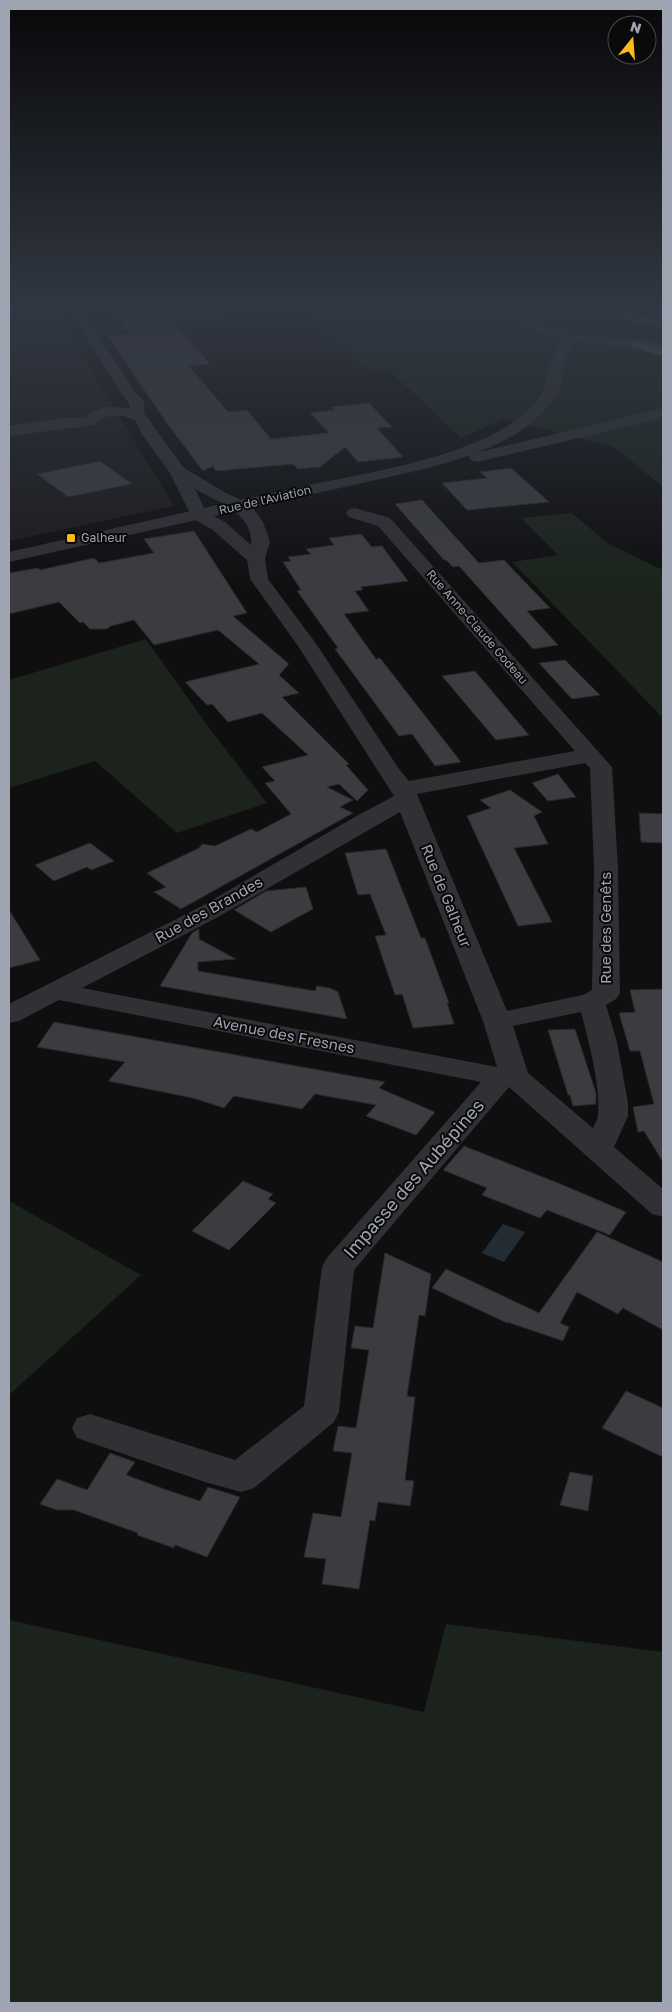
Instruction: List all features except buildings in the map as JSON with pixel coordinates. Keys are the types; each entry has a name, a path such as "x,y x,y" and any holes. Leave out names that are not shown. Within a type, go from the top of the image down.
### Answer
{"street":[{"path":"107,429 96,427 102,416 129,402"},
{"path":"128,428 141,424 136,402"},
{"name":"Rue de l'Aviation","path":"9,557 420,465 463,451 516,428 536,411 543,402"},
{"path":"477,457 663,413"},
{"path":"9,432 102,416 139,417"},
{"path":"139,417 178,472 198,516 219,526 256,558"},
{"path":"516,428 542,441"},
{"path":"178,472 220,497 240,506"},
{"name":"Rue de Galheur","path":"240,506 254,522 260,542 256,558 259,579 307,645 405,794 497,1021 508,1077"},
{"name":"Rue Anne-Claude Godeau","path":"355,513 384,522 589,755"},
{"name":"Rue des Brandes","path":"9,1015 209,912 361,823 405,794 450,782 589,755"},
{"name":"Rue des Genêts","path":"497,1021 592,1002 606,993 606,868 601,767 589,755"},
{"name":"Avenue des Fresnes","path":"54,991 508,1077"},
{"path":"592,1002 603,1042 613,1104 613,1116 598,1150"},
{"path":"508,1077 663,1206"},
{"name":"Impasse des Aubépines","path":"90,1428 205,1467 241,1477 321,1412 338,1267 508,1077"}],"shaded area":[{"path":"9,402 111,402 174,506 9,541"},
{"path":"423,402 663,402 663,487 614,447 504,419 461,438"},
{"path":"572,513 607,543 663,570 663,718 512,562 558,555 521,518"},
{"path":"146,639 207,725 267,803 177,833 95,761 9,788 9,680"},
{"path":"9,1201 141,1275 9,1395"},
{"path":"503,1224 525,1232 504,1262 482,1253"},
{"path":"9,1620 424,1712 446,1624 663,1652 663,2003 9,2003"}],"place":[{"name":"Galheur","path":"71,538"}]}
